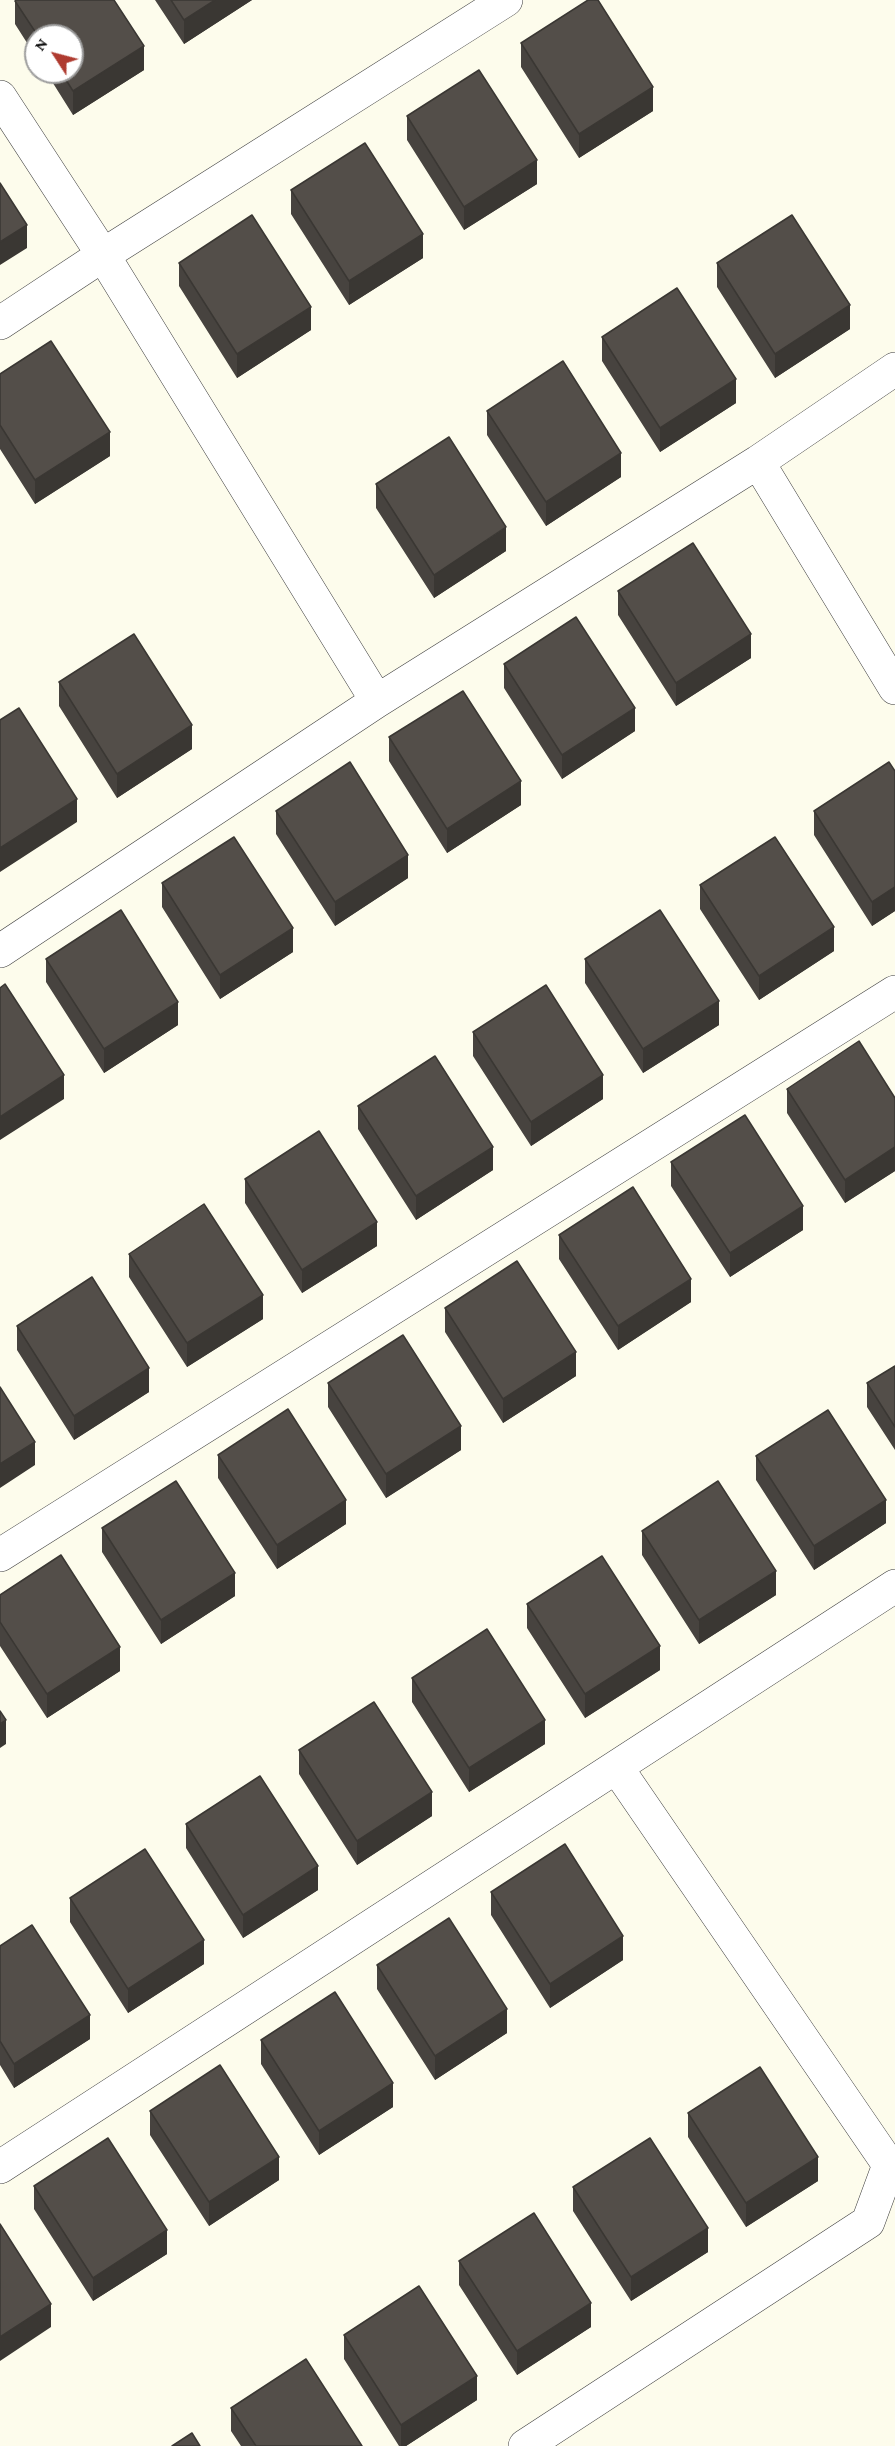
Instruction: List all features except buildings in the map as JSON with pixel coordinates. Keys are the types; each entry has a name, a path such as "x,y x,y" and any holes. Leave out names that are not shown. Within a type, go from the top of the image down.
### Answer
{"street":[{"path":"0,323 102,255 506,0"},
{"path":"0,97 102,255 377,701"},
{"path":"0,951 377,701 758,462 895,369"},
{"path":"758,462 895,688"},
{"path":"0,1555 895,992"},
{"path":"0,2167 895,1586"},
{"path":"525,2446 868,2222 889,2165 617,1768"}]}
